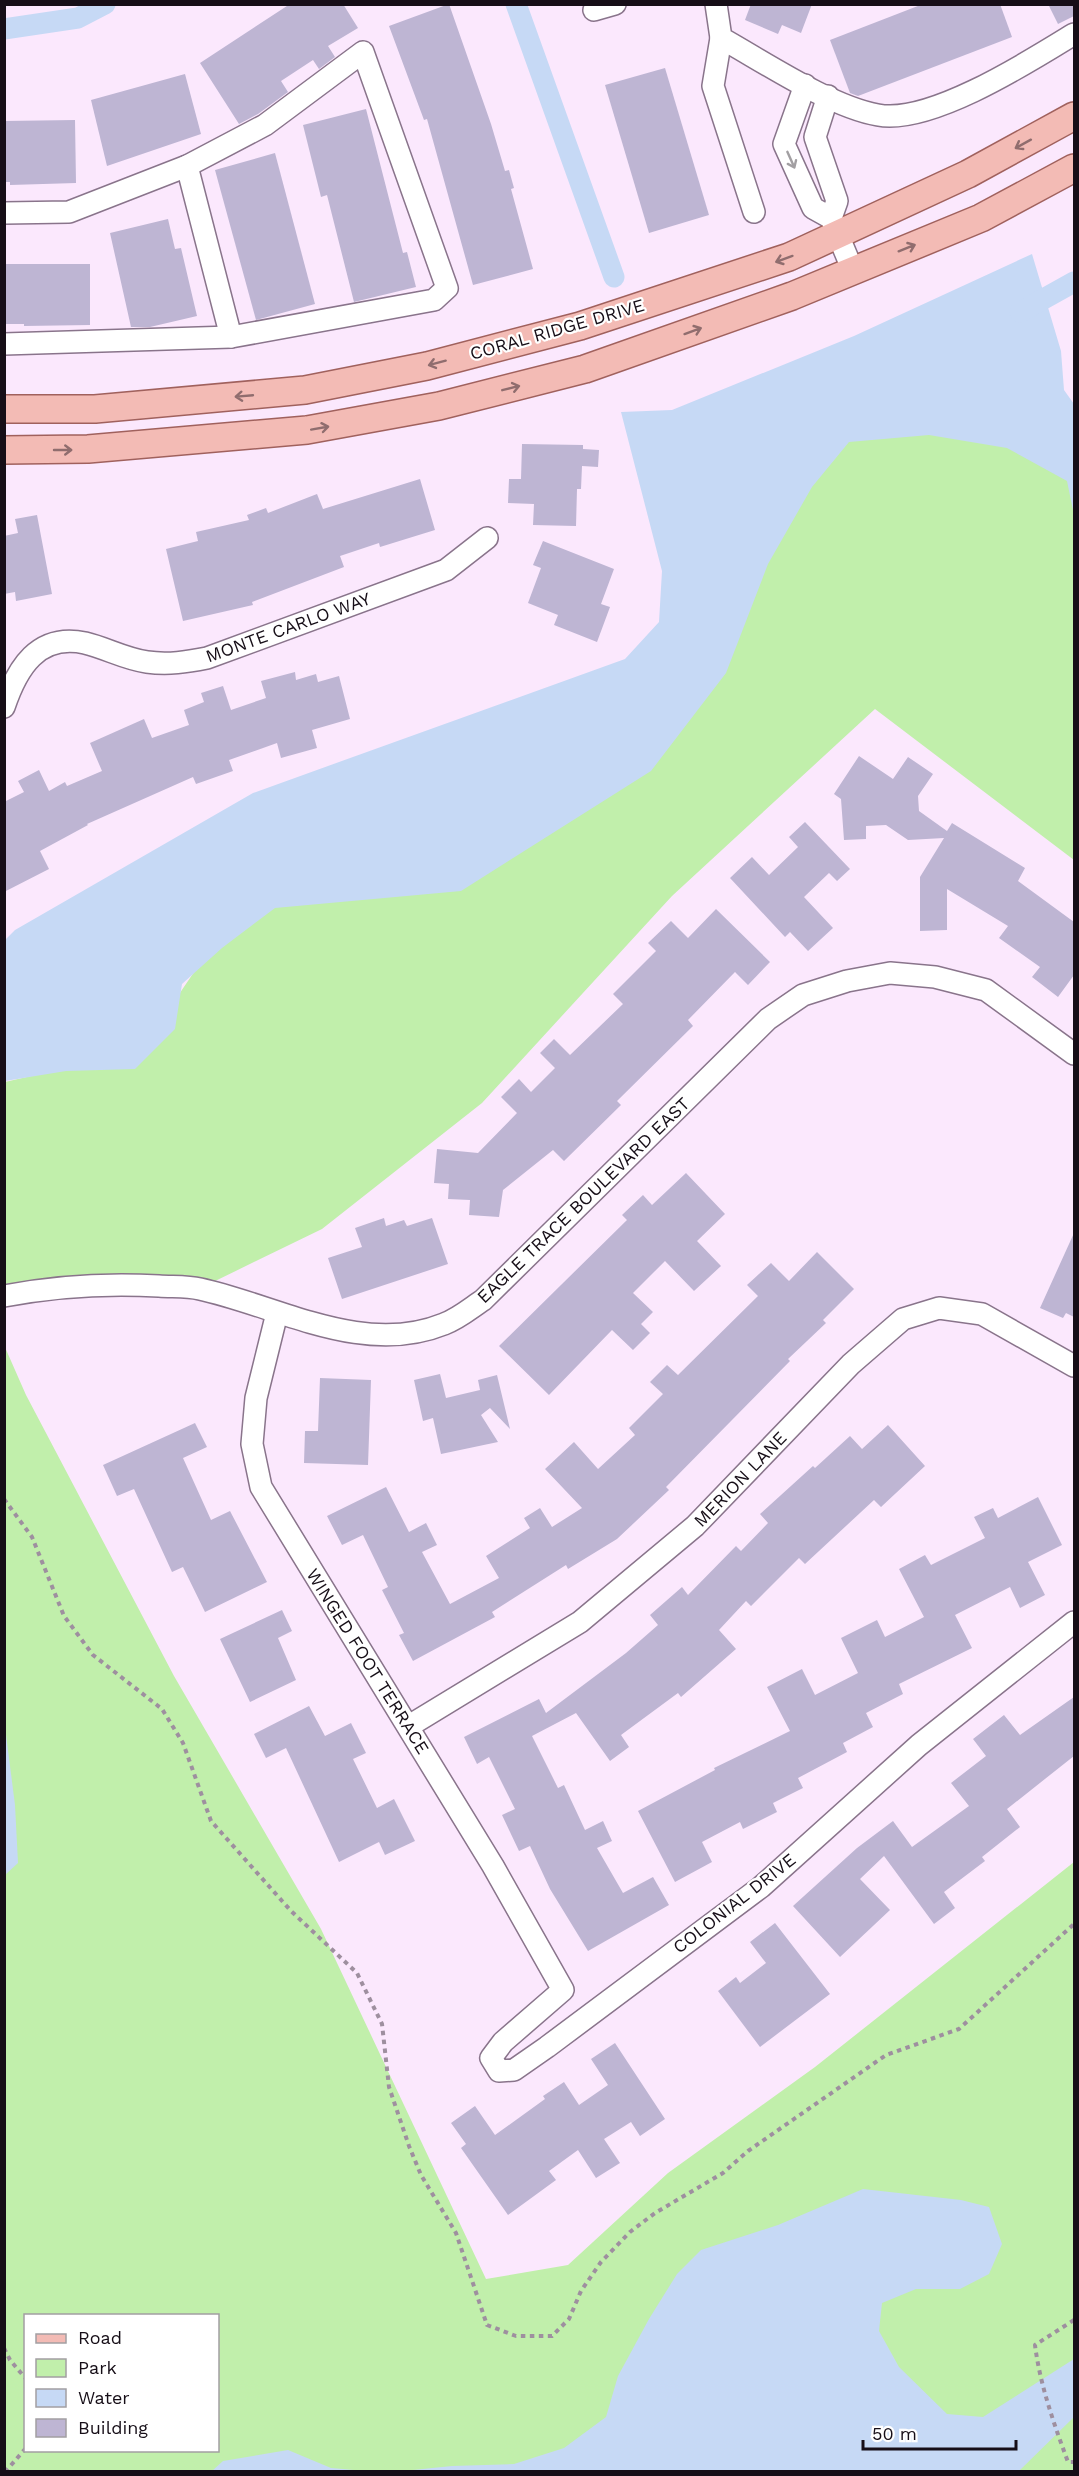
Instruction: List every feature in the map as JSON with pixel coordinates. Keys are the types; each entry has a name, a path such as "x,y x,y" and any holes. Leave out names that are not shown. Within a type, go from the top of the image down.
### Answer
{"main road":[{"name":"CORAL RIDGE DRIVE","path":"4,409 95,409 304,390 427,366 580,326 789,257 834,226 968,174 1074,116"},
{"path":"4,450 88,449 307,430 438,406 585,369 792,296 853,271 981,218 1074,168"}],"street":[{"path":"716,4 721,38 713,86 754,212"},
{"path":"721,38 806,86 879,116 913,113 985,88 1074,34"},
{"path":"4,213 69,212 188,166 265,125 363,52 447,288 434,300 231,337 4,344"},
{"path":"806,86 784,144 813,208 834,226 853,271"},
{"path":"828,96 815,137 837,201 834,226"},
{"path":"188,166 231,337"},
{"name":"MONTE CARLO WAY","path":"4,707 10,689 27,658 55,642 85,643 115,655 147,662 176,664 207,658 446,570 487,538"},
{"name":"EAGLE TRACE BOULEVARD EAST","path":"4,1296 50,1287 124,1284 199,1288 277,1313 353,1332 401,1335 445,1324 483,1300 768,1019 802,995 847,981 890,973 935,977 986,990 1074,1054"},
{"name":"MERION LANE","path":"409,1726 580,1622 695,1526 851,1364 903,1319 939,1308 981,1314 1074,1366"},
{"name":"WINGED FOOT TERRACE","path":"277,1313 256,1398 252,1444 261,1487 409,1726 493,1866 563,1990"},
{"name":"COLONIAL DRIVE","path":"563,1990 503,2042 491,2058 499,2071 514,2070 547,2047 761,1887 919,1745 1074,1622"}],"path":[{"path":"4,1499 32,1537 64,1616 93,1655 162,1709 183,1743 211,1821 291,1911 357,1973 382,2024 389,2087 409,2146 421,2175 456,2233 487,2325 516,2336 552,2336 569,2319 581,2291 601,2262 630,2232 655,2213 723,2173 748,2151 886,2055 959,2029 1074,1924"},
{"path":"1074,2320 1035,2345 1038,2372 1062,2447 1068,2462 1074,2462"},
{"path":"4,2348 10,2360 24,2377"},
{"path":"5,2472 24,2450"}],"green space":[{"path":"809,379 1039,428 1074,478 1074,860 875,709 672,896 482,1103 322,1229 209,1284 5,1296 5,1082 74,1066 131,1065 268,863 722,646"},
{"path":"4,1345 26,1395 174,1676 321,1929 486,2279 568,2265 668,2173 815,2067 1074,1862 1074,2471 5,2471"}],"water":[{"path":"1032,254 1061,351 1064,390 1074,404 1074,515 1067,481 1007,448 929,435 849,442 812,487 768,564 726,673 651,771 461,891 275,908 222,948 182,984 175,1029 135,1069 66,1071 5,1081 5,940 15,930 253,793 625,659 659,622 662,571 621,412 672,410 854,336"},
{"path":"4,1719 15,1805 18,1863 5,1875"},
{"path":"863,2189 961,2200 989,2207 1002,2244 989,2274 960,2289 916,2289 882,2303 879,2331 899,2367 947,2414 983,2417 1074,2359 1074,2417 1019,2471 403,2471 452,2466 514,2464 564,2448 606,2417 618,2376 649,2319 677,2274 701,2250 778,2225"},
{"path":"288,2450 331,2468 365,2471 212,2471 223,2461"}],"building":[{"path":"290,4 343,4 358,28 328,46 335,57 319,69 313,60 281,81 288,92 258,114 239,124 200,63"},
{"path":"449,4 505,171 509,170 514,188 511,189 533,269 473,285 427,119 424,120 389,26"},
{"path":"751,4 812,4 801,33 782,25 778,34 745,20"},
{"path":"923,4 1000,4 1012,37 858,96 850,93 830,40"},
{"path":"1048,4 1074,4 1074,16 1058,24"},
{"path":"665,68 709,215 649,233 605,85"},
{"path":"185,74 201,134 107,166 91,100"},
{"path":"366,109 403,253 407,252 416,287 354,302 327,195 321,197 303,125"},
{"path":"75,120 76,183 10,185 10,182 4,182 4,121"},
{"path":"275,153 315,304 256,320 215,170"},
{"path":"168,219 175,249 181,248 197,316 150,327 131,327 110,233"},
{"path":"4,264 90,264 90,325 4,324"},
{"path":"522,444 583,445 583,449 599,450 598,467 582,466 581,489 577,489 576,526 533,525 534,504 508,503 509,479 521,479"},
{"path":"420,479 435,530 380,547 379,543 340,556 344,567 252,602 253,605 183,621 166,549 198,541 196,532 249,520 247,515 266,508 268,513 317,494 323,509"},
{"path":"37,515 52,594 16,601 15,592 4,594 4,536 18,533 15,519"},
{"path":"543,541 614,569 601,604 610,607 597,642 554,625 558,615 528,603 541,568 533,565"},
{"path":"295,672 296,680 316,674 318,682 339,676 350,719 312,730 317,748 281,758 277,743 229,760 233,771 196,784 193,777 87,824 40,851 49,869 4,892 4,802 24,792 18,781 39,770 49,791 65,782 67,786 102,771 90,743 144,719 152,738 189,725 184,710 204,702 201,693 223,686 231,710 266,698 261,681"},
{"path":"859,756 893,779 908,757 933,774 918,796 919,811 947,831 952,823 1025,868 1018,881 1074,922 1074,975 1058,997 1032,977 1040,967 999,938 1008,926 947,889 947,930 920,931 920,877 944,838 908,840 886,825 866,826 866,839 844,840 841,799 834,794"},
{"path":"805,822 850,869 837,881 829,873 804,897 833,928 808,951 790,932 785,937 730,878 752,857 769,875 798,847 789,837"},
{"path":"716,909 770,962 748,985 735,972 688,1020 693,1026 617,1101 621,1105 564,1161 553,1150 503,1190 499,1217 469,1215 470,1200 448,1199 449,1184 434,1183 437,1149 478,1153 517,1113 501,1097 519,1079 531,1092 555,1068 540,1053 554,1039 570,1055 623,1004 613,994 656,951 648,943 671,921 688,938"},
{"path":"686,1173 725,1214 697,1241 721,1266 694,1291 665,1261 633,1293 653,1312 641,1324 650,1333 633,1350 612,1330 549,1395 499,1346 627,1220 622,1215 643,1195 652,1205"},
{"path":"384,1218 386,1226 404,1220 407,1226 432,1218 448,1264 342,1299 328,1258 362,1247 355,1228"},
{"path":"1074,1233 1074,1317 1066,1313 1063,1318 1040,1308"},
{"path":"817,1252 854,1289 823,1320 826,1323 788,1359 790,1361 666,1487 669,1490 617,1539 568,1569 566,1565 492,1612 495,1617 413,1661 399,1635 404,1633 382,1590 388,1587 363,1535 342,1545 327,1516 386,1487 409,1532 426,1523 437,1545 422,1552 450,1604 499,1578 486,1556 530,1528 524,1518 540,1508 552,1527 582,1508 545,1469 574,1442 598,1469 635,1435 629,1428 663,1394 650,1382 667,1365 678,1375 758,1296 747,1285 771,1263 789,1281"},
{"path":"440,1374 446,1398 480,1390 478,1380 497,1375 510,1429 490,1408 481,1415 498,1442 441,1454 433,1418 423,1421 414,1380"},
{"path":"320,1378 371,1380 368,1465 304,1463 305,1431 318,1431"},
{"path":"195,1423 207,1447 183,1458 211,1520 230,1511 267,1582 205,1612 183,1567 172,1572 134,1489 117,1496 103,1465"},
{"path":"888,1425 925,1466 881,1507 874,1500 805,1564 799,1558 751,1606 746,1601 719,1630 736,1649 681,1697 678,1693 621,1735 629,1747 610,1761 576,1713 532,1736 558,1788 564,1785 585,1830 603,1821 612,1841 597,1848 623,1893 653,1877 669,1905 588,1951 550,1889 530,1846 519,1851 502,1815 515,1809 489,1757 477,1764 464,1737 539,1699 546,1713 626,1653 658,1625 650,1615 682,1587 688,1595 736,1546 741,1551 768,1523 760,1514 813,1466 815,1468 850,1436 862,1449"},
{"path":"1038,1497 1062,1545 1028,1562 1045,1595 1020,1608 1010,1587 955,1615 972,1648 899,1684 903,1694 866,1713 873,1727 843,1743 847,1752 798,1778 803,1788 773,1803 777,1812 743,1829 740,1822 702,1842 712,1862 675,1882 638,1811 715,1770 714,1768 790,1731 767,1687 802,1669 815,1695 858,1673 841,1638 877,1620 885,1637 924,1617 899,1569 925,1555 931,1565 985,1538 974,1517 993,1508 998,1518"},
{"path":"282,1610 292,1631 278,1638 296,1680 250,1702 220,1639"},
{"path":"1074,1697 1074,1756 1007,1809 1020,1827 982,1857 985,1861 944,1892 955,1908 934,1924 884,1856 860,1879 890,1910 840,1957 793,1906 857,1848 893,1821 912,1847 969,1806 951,1783 986,1756 973,1739 1004,1715 1020,1735"},
{"path":"309,1706 325,1736 351,1723 366,1753 353,1759 377,1808 394,1799 415,1841 385,1855 379,1842 339,1862 286,1748 266,1758 254,1734"},
{"path":"775,1923 830,1994 760,2047 718,1991 736,1977 740,1983 766,1963 750,1942"},
{"path":"615,2043 665,2119 640,2136 631,2122 604,2139 620,2163 596,2178 578,2150 549,2171 556,2180 508,2215 461,2148 466,2144 451,2123 475,2106 495,2135 545,2099 543,2096 564,2082 579,2105 608,2085 591,2059"}],"waterway":[{"path":"4,29 78,18 105,4"},
{"path":"516,4 614,277"},
{"path":"1020,312 1074,282"}]}
